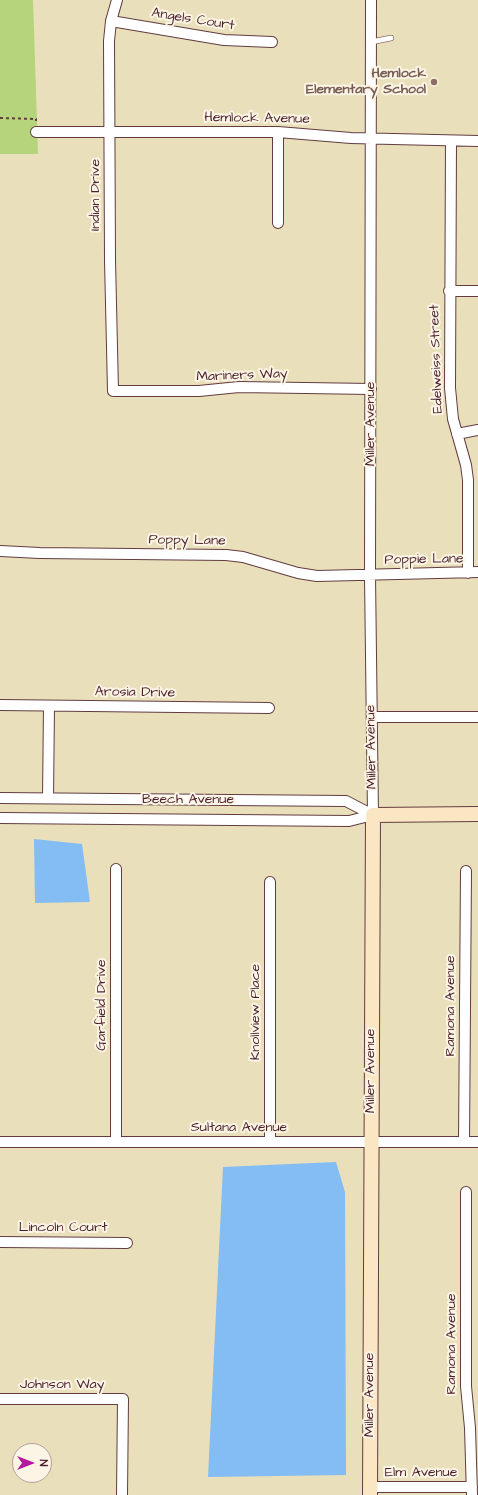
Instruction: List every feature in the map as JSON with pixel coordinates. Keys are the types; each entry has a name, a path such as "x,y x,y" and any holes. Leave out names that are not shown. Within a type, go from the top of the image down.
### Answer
{"street":[{"name":"Indian Drive","path":"113,391 109,41 111,21 117,0"},
{"name":"Miller Avenue","path":"370,1491 370,1142 373,815 370,576 371,0"},
{"name":"Angels Court","path":"111,21 224,40 272,42"},
{"name":"Hemlock Avenue","path":"36,132 278,132 370,139 478,142"},
{"path":"278,132 278,223"},
{"name":"Edelweiss Street","path":"451,141 449,291 450,388 453,419 466,465 468,480 473,573"},
{"path":"449,291 478,291"},
{"name":"Mariners Way","path":"113,391 199,391 239,388 371,389"},
{"path":"457,434 478,430"},
{"name":"Poppy Lane","path":"0,551 40,553 226,555 311,575 370,576"},
{"name":"Poppie Lane","path":"370,576 473,573"},
{"name":"Arosia Drive","path":"0,705 269,708"},
{"path":"48,798 49,706"},
{"path":"372,717 478,717"},
{"name":"Beech Avenue","path":"0,798 346,801 373,815"},
{"name":"Beech Avenue","path":"0,818 349,821 373,815 478,814"},
{"name":"Garfield Drive","path":"116,869 116,1142"},
{"name":"Ramona Avenue","path":"464,1142 466,871"},
{"name":"Knollview Place","path":"270,882 270,1142"},
{"name":"Sultana Avenue","path":"0,1142 478,1142"},
{"name":"Ramona Avenue","path":"466,1192 466,1386 470,1428 472,1491"},
{"name":"Lincoln Court","path":"0,1242 127,1242"},
{"name":"Johnson Way","path":"0,1399 123,1399 122,1495"},
{"name":"Elm Avenue","path":"370,1491 472,1491"}],"lane":[{"path":"371,42 391,38"}],"path":[{"path":"0,118 36,118 36,132"}],"green space":[{"path":"0,0 33,0 38,154 0,154"}],"water":[{"path":"34,839 82,844 90,902 35,903"},
{"path":"336,1162 345,1192 346,1475 208,1477 223,1167"}],"place":[{"name":"Hemlock Elementary School","path":"434,82"}]}
